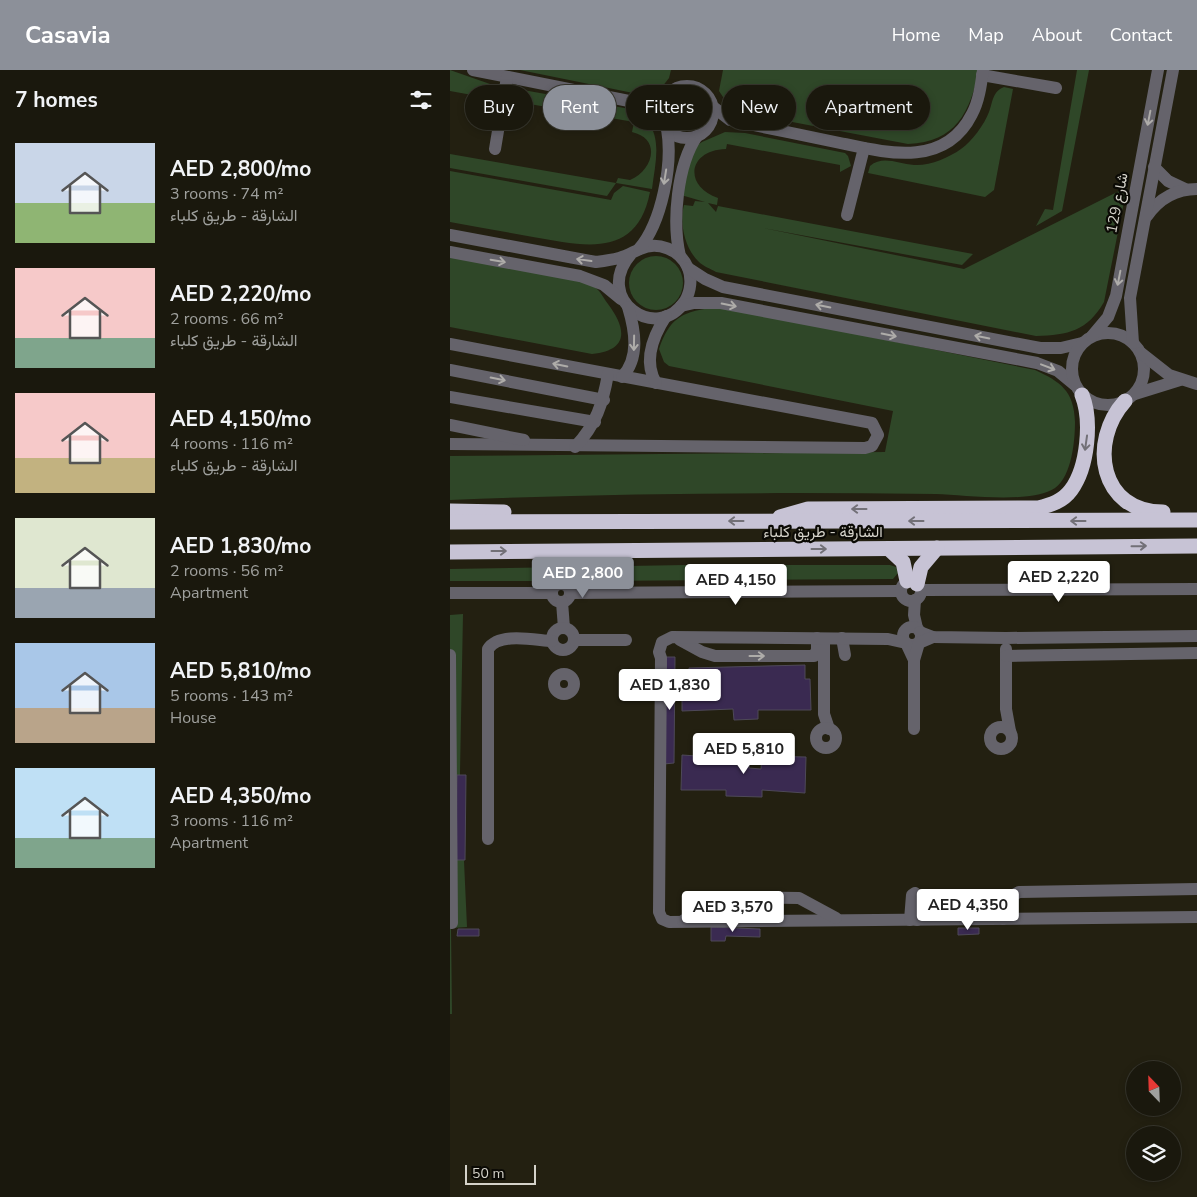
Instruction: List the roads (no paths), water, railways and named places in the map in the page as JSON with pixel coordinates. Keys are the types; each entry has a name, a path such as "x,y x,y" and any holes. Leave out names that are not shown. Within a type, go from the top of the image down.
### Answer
{"highway":[{"path":"770,521 808,509 1038,508 1050,505 1071,490 1080,472 1088,424 1079,390"},
{"path":"1130,398 1109,423 1105,435 1103,460 1105,470 1116,492 1125,501 1144,510 1197,512"},
{"path":"450,511 546,515 575,522"},
{"name":"الشارقة - طريق كلباء","path":"450,522 1197,520"},
{"name":"الشارقة - طريق كلباء","path":"450,552 1197,546"},
{"path":"912,591 921,567 937,548"},
{"path":"889,549 903,562 912,591"}],"street":[{"path":"473,70 626,100"},
{"name":"شارع 129","path":"1087,340 1108,317 1116,296 1158,70"},
{"name":"شارع 129","path":"1137,348 1130,298 1173,70"},
{"path":"778,130 864,148 910,154 926,152 939,147 953,138 972,115 983,72 1056,88"},
{"path":"495,149 507,77"},
{"path":"712,106 722,114"},
{"path":"673,130 684,138 722,123"},
{"path":"622,377 629,368 634,351 634,329 618,288 618,276 623,263 652,232 658,215 668,157 666,130"},
{"path":"702,132 688,152 677,202 676,236 680,256 688,268 714,284 1040,348 1061,348 1087,340 1101,333 1118,334 1137,348 1159,369 1180,380 1197,384"},
{"path":"847,215 864,148"},
{"path":"1154,167 1168,181 1191,189"},
{"path":"1146,217 1158,202 1191,189"},
{"path":"450,235 596,262 620,258 650,246 660,246 680,256"},
{"path":"450,252 580,276 604,285 625,304 646,317 666,316"},
{"path":"681,306 690,288 688,268"},
{"path":"656,383 650,367 650,353 658,328 666,316 681,306 721,303 1037,363 1058,371 1079,390 1102,405 1130,398 1180,380"},
{"path":"1079,390 1072,363 1075,352 1087,340"},
{"path":"450,344 872,424 878,435 872,446 865,448 575,447 450,444"},
{"path":"1130,398 1144,374 1137,348"},
{"path":"450,370 604,400"},
{"path":"575,447 595,422 604,400 608,374"},
{"path":"450,396 595,422"},
{"path":"450,425 556,446"},
{"path":"450,593 552,593 554,587 561,583 567,585 564,628"},
{"path":"566,598 912,591 1197,589"},
{"path":"912,591 914,729"},
{"path":"564,628 570,630 575,640 571,647 564,650 556,648 552,641 556,630 564,628"},
{"path":"1197,636 933,637 913,629 888,639 678,638 666,646 661,658 660,908 662,919 678,921 1197,917"},
{"path":"678,638 702,652 715,656 814,656"},
{"path":"814,656 820,638"},
{"path":"814,656 819,667 824,730 820,638"},
{"path":"842,638 845,655"},
{"path":"1006,638 1006,709 1011,743 1005,748 997,748 990,738 1006,709"},
{"path":"488,838 488,649 493,643 501,640 552,641"},
{"path":"575,640 626,640"},
{"path":"564,650 564,674"},
{"path":"1006,656 1197,653"},
{"path":"450,655 455,923"},
{"path":"996,728 1005,728 1010,731"},
{"path":"1003,919 1008,898 1019,892 1197,889"},
{"path":"678,921 711,901 753,896 796,898 838,919"},
{"path":"796,898 800,906 800,919"},
{"path":"711,921 712,905 719,899"}]}
